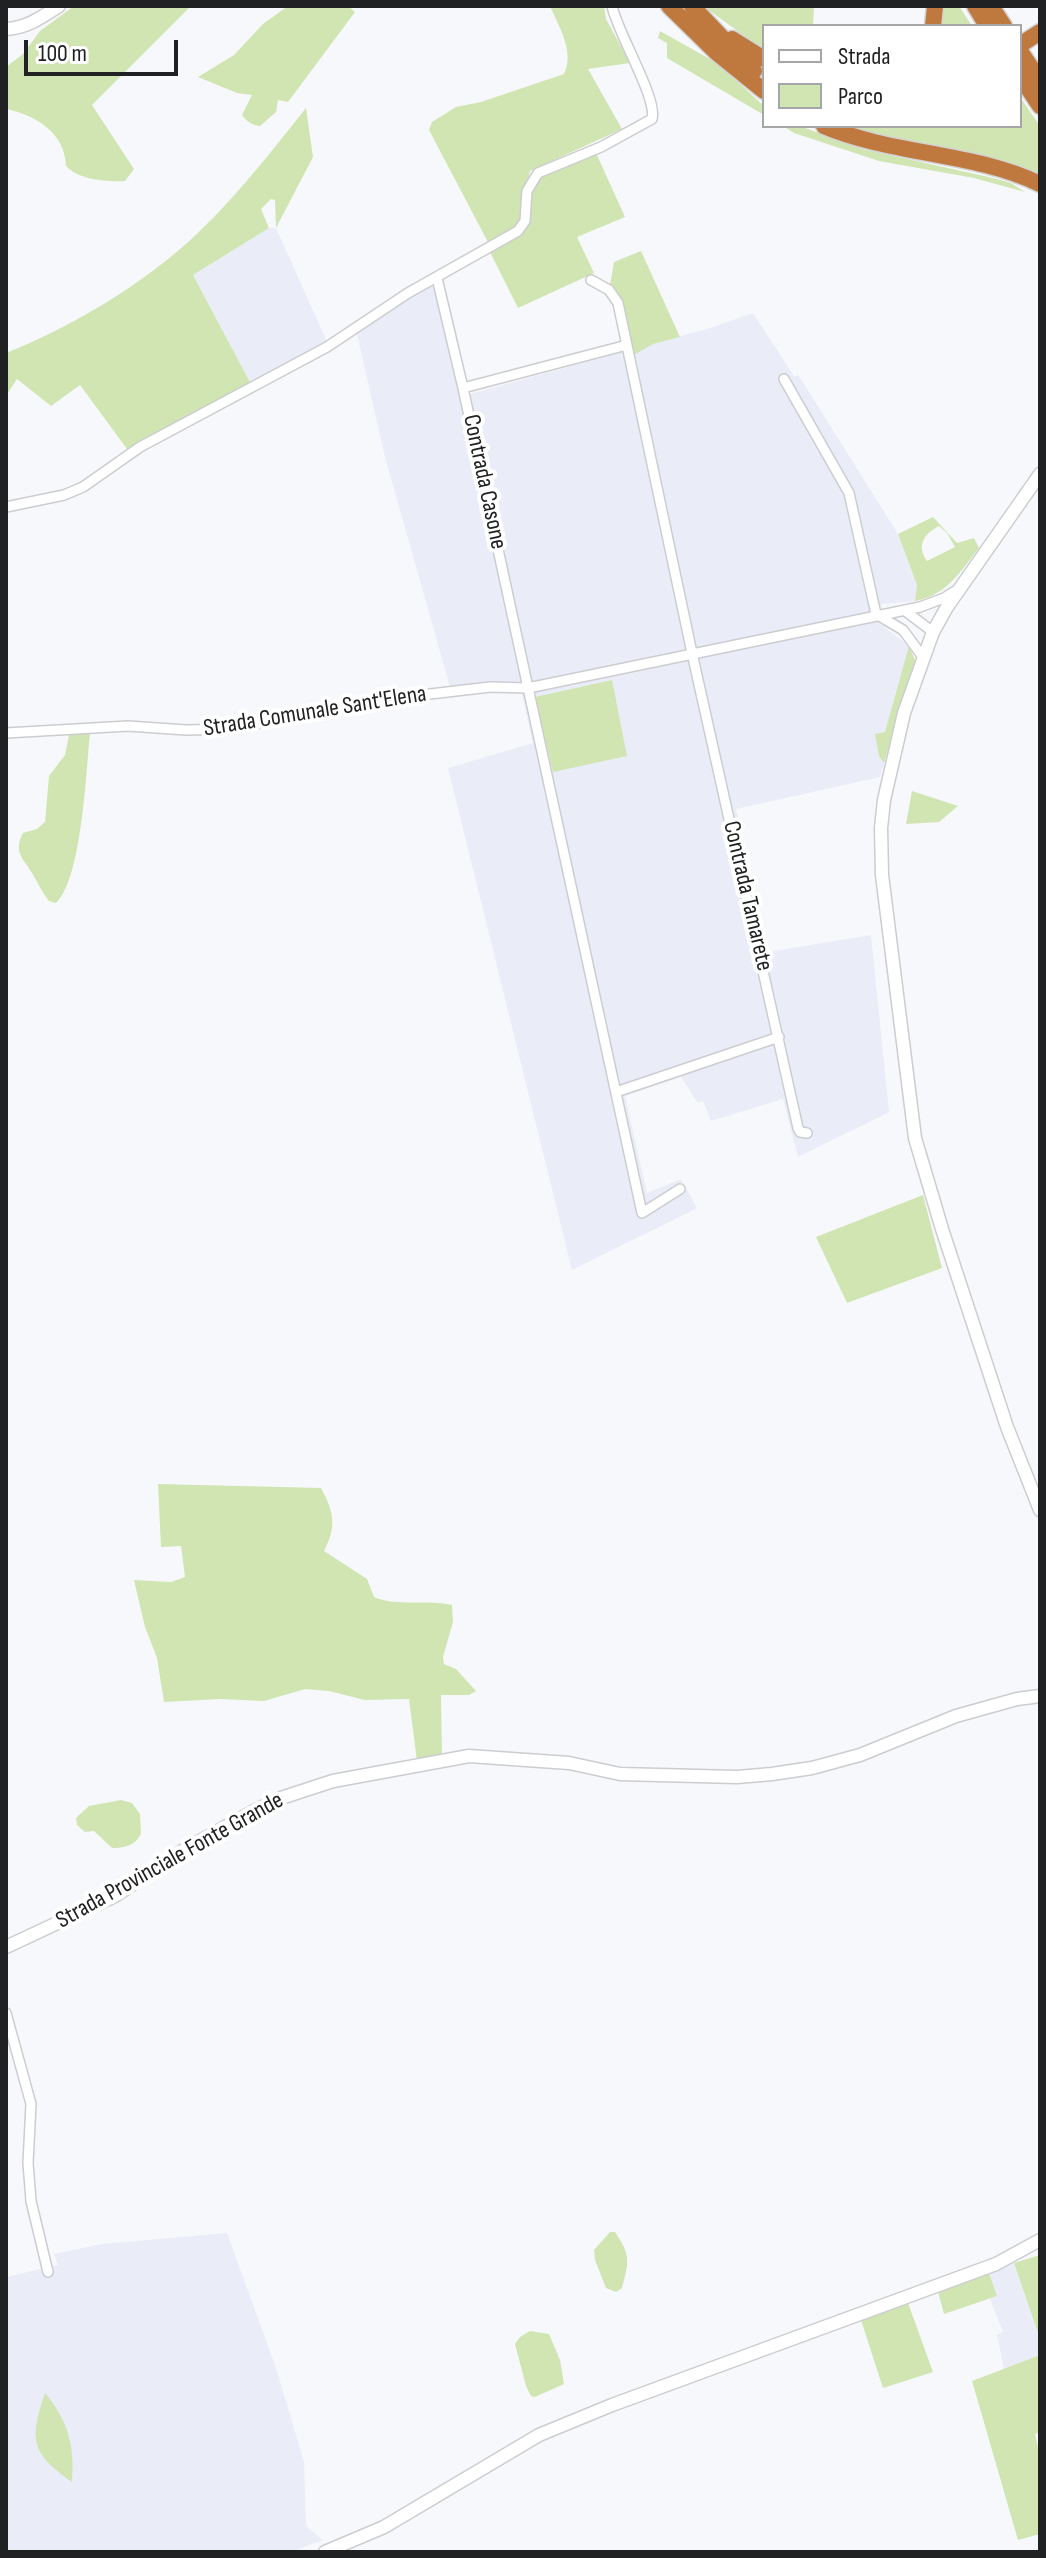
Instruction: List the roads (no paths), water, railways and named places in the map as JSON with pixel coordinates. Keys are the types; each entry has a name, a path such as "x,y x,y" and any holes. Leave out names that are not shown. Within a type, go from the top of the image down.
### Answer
{"highway":[{"path":"669,6 717,53 762,89"},
{"path":"692,6 762,77"},
{"path":"975,6 986,24"},
{"path":"991,6 1003,24"},
{"path":"713,27 762,58"},
{"path":"1022,44 1040,32"},
{"path":"1022,54 1040,81"},
{"path":"1022,79 1040,106"},
{"path":"830,128 863,140 1001,170 1040,184"}],"main road":[{"path":"6,29 18,29 59,6"},
{"path":"1040,474 933,632 904,713 884,800 881,828 882,875 915,1138 1007,1427 1040,1510"},
{"name":"Strada Provinciale Fonte Grande","path":"6,1947 115,1896 187,1848 254,1811 281,1798 333,1781 469,1756 569,1763 620,1774 737,1777 772,1774 812,1768 860,1755 956,1716 1017,1699 1040,1696"},
{"path":"325,2552 384,2527 539,2435 612,2405 986,2268 1040,2240"}],"street":[{"path":"6,507 64,495 83,487 140,447 327,347 380,311 518,231 525,221 527,191 538,173 601,147 652,119 653,103 612,6"},
{"name":"Contrada Casone","path":"437,278 642,1213 680,1189"},
{"name":"Contrada Tamarete","path":"591,280 609,290 618,303 798,1128 800,1132 807,1133"},
{"path":"463,388 627,345"},
{"path":"784,379 849,493 876,614 903,630 923,657"},
{"name":"Strada Comunale Sant'Elena","path":"6,733 128,726 232,729 362,702 490,687 528,688 904,609 944,598 960,588"},
{"path":"904,609 933,632"},
{"path":"903,630 933,632"},
{"path":"616,1092 779,1037"},
{"path":"6,2013 31,2104 28,2163 31,2201 48,2272"}]}
